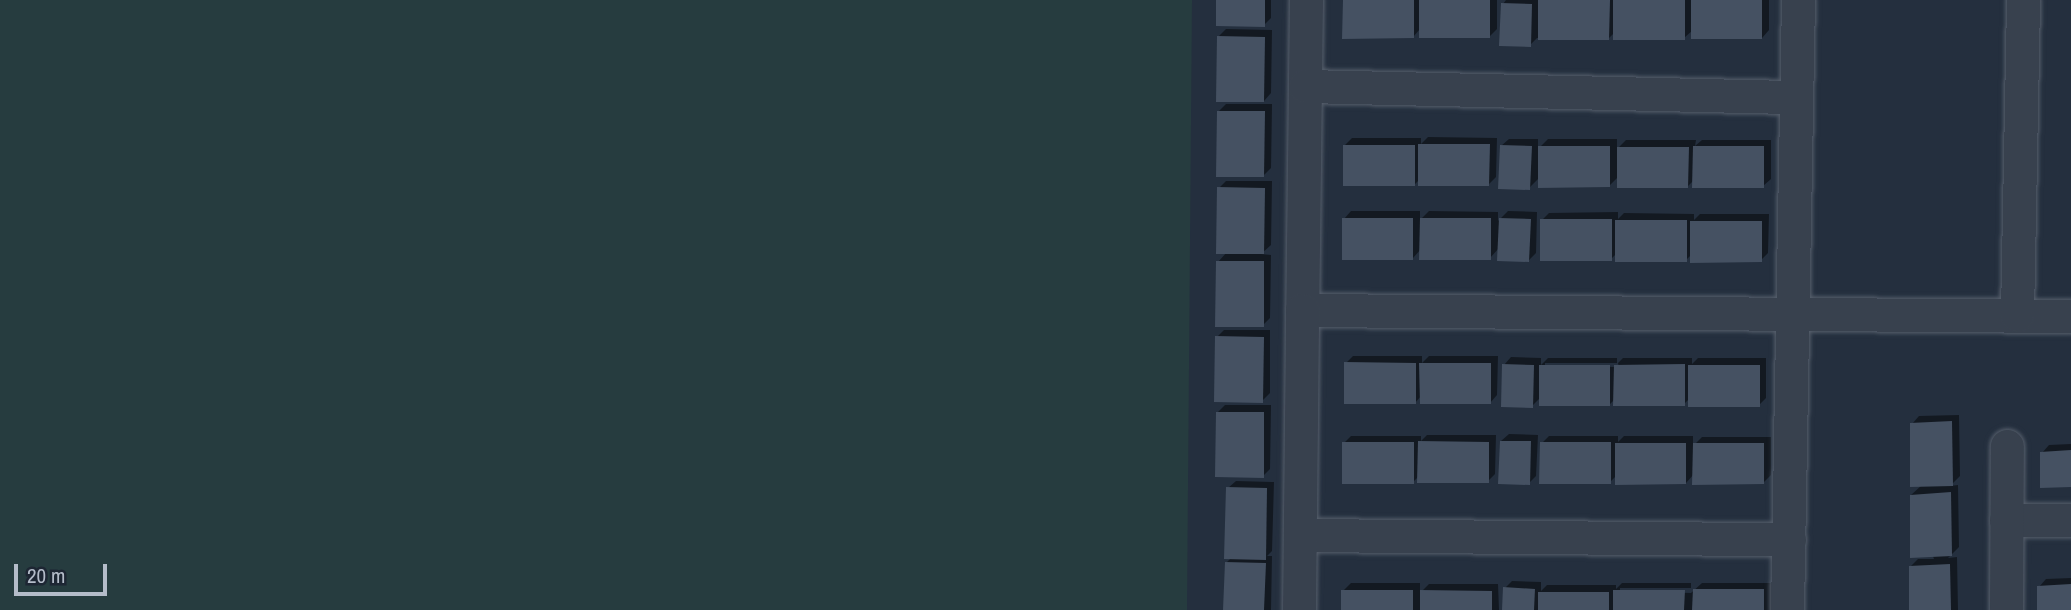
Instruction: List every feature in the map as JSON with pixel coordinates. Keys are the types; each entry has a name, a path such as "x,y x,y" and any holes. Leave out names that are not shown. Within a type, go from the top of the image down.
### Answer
{"street":[{"path":"1299,610 1306,0"},
{"path":"1787,610 1798,0"},
{"path":"2017,315 2023,0"},
{"path":"1305,86 1796,97"},
{"path":"1302,310 2071,316"},
{"path":"2006,610 2007,446"},
{"path":"2006,520 2071,520"},
{"path":"1300,535 1789,539"}],"green space":[{"path":"0,0 1192,0 1187,610 0,610"}],"building":[{"path":"1216,0 1265,0 1265,27 1216,26"},
{"path":"1343,0 1414,0 1414,38 1342,39"},
{"path":"1419,0 1490,0 1490,38 1419,38"},
{"path":"1538,0 1610,0 1609,40 1538,40"},
{"path":"1613,0 1685,0 1685,40 1613,40"},
{"path":"1691,0 1762,0 1762,39 1691,39"},
{"path":"1501,3 1532,4 1531,47 1499,46"},
{"path":"1217,36 1265,37 1264,102 1216,102"},
{"path":"1217,111 1265,111 1264,177 1216,177"},
{"path":"1418,144 1490,144 1489,186 1418,186"},
{"path":"1343,145 1415,145 1415,186 1343,186"},
{"path":"1500,145 1532,146 1530,190 1498,189"},
{"path":"1538,146 1610,146 1610,187 1538,188"},
{"path":"1693,146 1764,146 1764,188 1692,188"},
{"path":"1617,147 1689,147 1688,188 1617,188"},
{"path":"1217,187 1265,188 1264,254 1216,254"},
{"path":"1342,218 1413,218 1413,260 1342,260"},
{"path":"1420,218 1491,218 1491,260 1419,260"},
{"path":"1499,218 1531,219 1529,262 1497,261"},
{"path":"1540,219 1612,219 1612,261 1540,261"},
{"path":"1615,220 1687,220 1687,262 1615,262"},
{"path":"1690,221 1762,221 1762,262 1690,263"},
{"path":"1216,261 1264,261 1264,327 1215,327"},
{"path":"1215,336 1264,337 1263,403 1214,402"},
{"path":"1344,362 1416,363 1416,404 1344,404"},
{"path":"1419,363 1491,363 1491,404 1420,404"},
{"path":"1502,364 1534,365 1533,408 1501,407"},
{"path":"1685,364 1685,406 1613,406 1614,365"},
{"path":"1539,365 1610,365 1610,406 1539,406"},
{"path":"1688,365 1760,365 1760,407 1688,407"},
{"path":"1216,412 1264,412 1264,478 1215,477"},
{"path":"1952,421 1953,486 1910,487 1910,423"},
{"path":"1418,441 1489,442 1489,483 1417,483"},
{"path":"1500,441 1531,441 1530,485 1498,484"},
{"path":"1342,442 1414,442 1414,484 1342,484"},
{"path":"1540,442 1611,442 1611,484 1539,484"},
{"path":"1615,443 1686,443 1686,484 1615,485"},
{"path":"1693,443 1764,443 1764,484 1692,485"},
{"path":"2071,450 2071,487 2040,488 2040,452"},
{"path":"1226,487 1267,488 1266,560 1224,559"},
{"path":"1951,492 1952,556 1910,558 1910,495"},
{"path":"1225,562 1266,563 1264,610 1223,610"},
{"path":"1950,564 1951,610 1909,610 1909,566"},
{"path":"2071,584 2071,610 2037,610 2037,586"},
{"path":"1503,587 1535,589 1534,610 1502,610"},
{"path":"1693,589 1764,589 1764,610 1692,610"},
{"path":"1341,590 1413,590 1413,610 1341,610"},
{"path":"1420,590 1492,591 1492,610 1420,610"},
{"path":"1613,590 1685,590 1684,610 1613,610"},
{"path":"1538,592 1609,592 1609,610 1538,610"}]}
